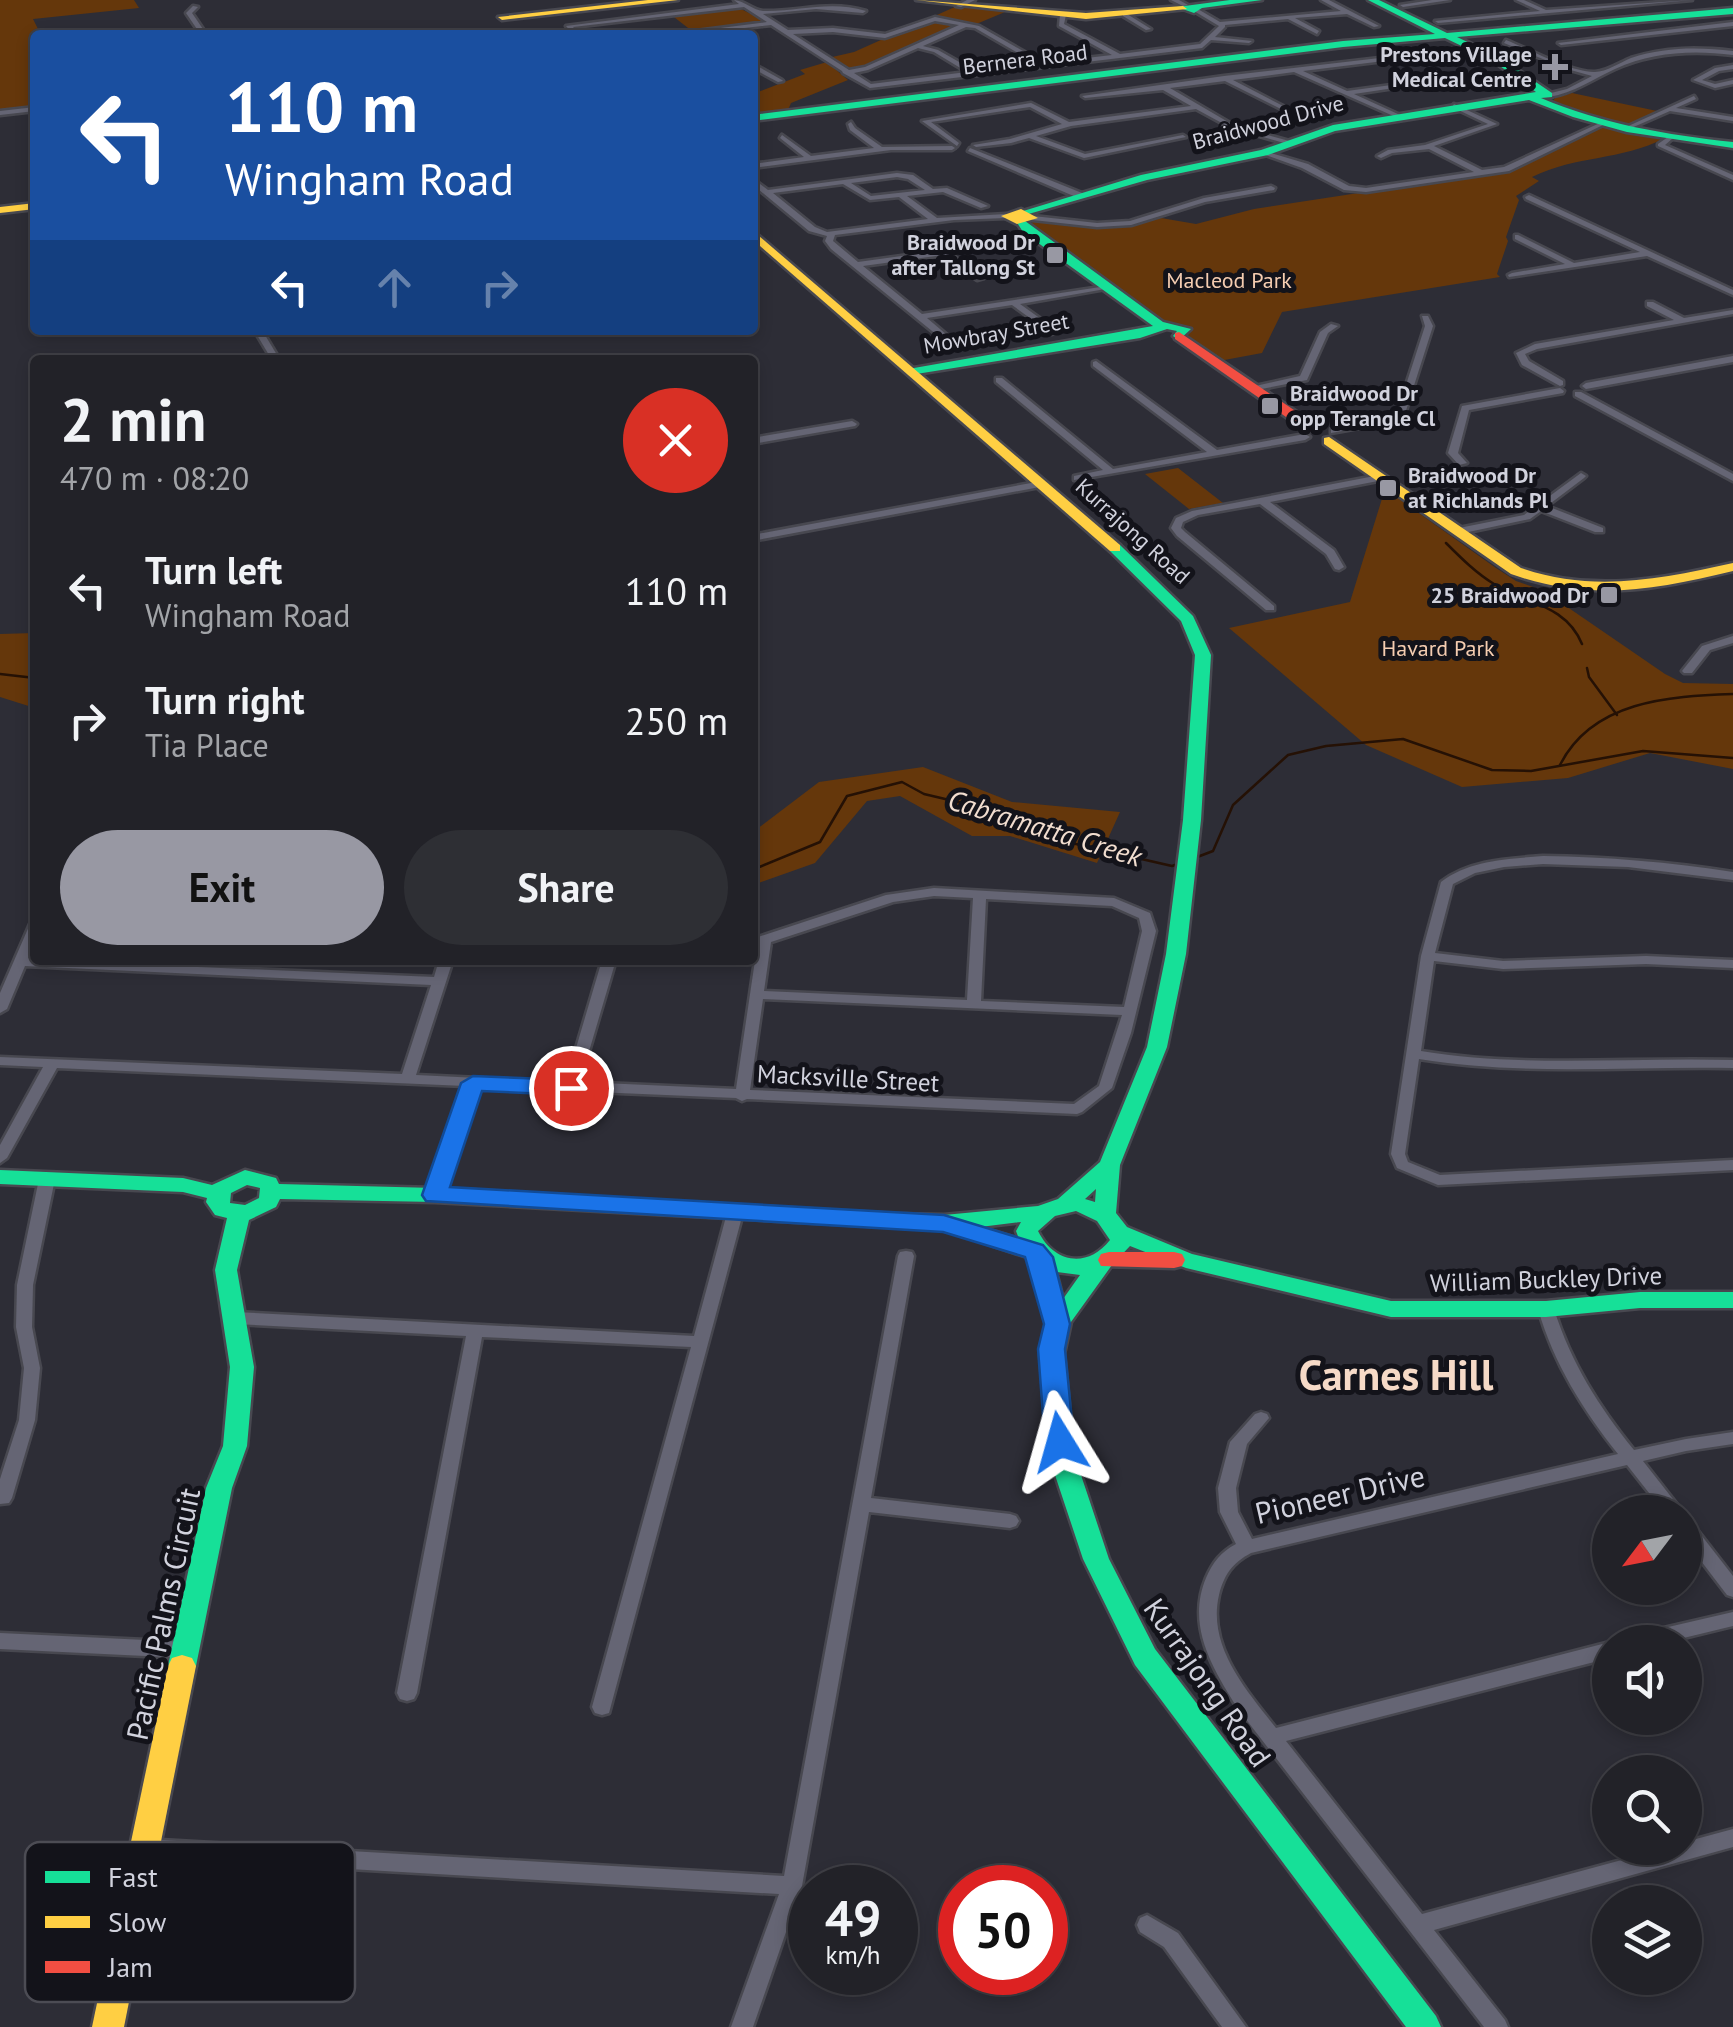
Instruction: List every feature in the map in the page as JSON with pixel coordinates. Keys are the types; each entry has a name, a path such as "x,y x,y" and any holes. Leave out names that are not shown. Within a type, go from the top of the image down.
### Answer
{"street":[{"path":"487,0 515,20 674,0"},
{"path":"515,20 659,0"},
{"path":"920,0 966,10 1062,15 1124,15 1258,0"},
{"path":"1324,0 1376,26"},
{"path":"1369,0 1490,60 1538,96 1580,88 1598,75 1648,53 1670,49 1733,53"},
{"path":"1403,4 1447,0"},
{"path":"1519,0 1548,12"},
{"path":"1442,34 1548,12 1689,0"},
{"path":"573,30 569,26 741,2 870,86 1202,46 1224,28 1222,23"},
{"path":"1187,6 1222,23 1348,12"},
{"path":"195,7 189,13 201,30"},
{"path":"757,13 816,7 863,11"},
{"path":"844,72 866,69 917,46 966,10"},
{"path":"786,32 833,30 883,36 930,18 966,10 1044,65"},
{"name":"Bernera Road","path":"758,117 1301,60 1442,34 1566,34 1733,11"},
{"path":"1062,15 1061,25 1119,56"},
{"path":"1124,15 1148,29"},
{"path":"1289,18 1317,32"},
{"path":"726,30 771,23"},
{"path":"1566,34 1635,35 1733,24"},
{"path":"1635,35 1670,49"},
{"path":"1214,38 1249,41"},
{"path":"1506,42 1569,68 1598,75"},
{"path":"917,46 936,51 974,74"},
{"path":"1086,96 1222,78 1301,60 1414,56"},
{"path":"1301,60 1345,93 1398,116"},
{"path":"1733,67 1696,80 1711,86 1733,82"},
{"path":"758,68 780,81"},
{"path":"1222,78 1281,107"},
{"path":"1345,93 1458,78"},
{"path":"1162,88 1233,127 1291,144"},
{"name":"Braidwood Drive","path":"1021,217 1079,195 1145,177 1264,153 1322,130 1454,106 1538,96 1561,110 1604,123 1670,138 1733,146"},
{"path":"1626,128 1694,98"},
{"path":"955,146 925,121 1031,104 1067,124"},
{"path":"1429,147 1431,142 1475,134 1494,124 1454,106"},
{"path":"758,165 880,149 974,148 1067,124 1196,107"},
{"path":"1667,108 1733,120"},
{"path":"0,113 30,110"},
{"path":"1264,153 1304,166 1355,190 1508,168 1604,123"},
{"path":"851,124 852,129 880,149"},
{"path":"1030,136 1084,156 1183,137"},
{"path":"782,137 810,158"},
{"path":"1670,138 1660,145 1733,178"},
{"path":"1381,156 1393,150 1429,147 1482,174"},
{"path":"974,148 1010,170 1079,195"},
{"path":"767,192 905,175 930,190"},
{"path":"844,182 867,197 951,191 984,206"},
{"path":"758,185 814,230 832,234 936,220 1021,217 1097,225 1131,223 1204,200 1271,188"},
{"path":"901,194 936,220"},
{"path":"1529,197 1733,293"},
{"path":"0,210 30,207"},
{"path":"1021,217 1027,230 1164,332 1254,389 1308,433"},
{"path":"832,234 830,243 956,346"},
{"path":"1518,237 1573,265"},
{"name":"Kurrajong Road","path":"758,238 1168,595 1195,631 1204,664 1184,900 1157,1047 1109,1165"},
{"path":"856,265 945,252 980,278"},
{"path":"1512,275 1651,252"},
{"path":"920,317 1107,288"},
{"path":"1014,302 1052,331"},
{"path":"1650,304 1683,321"},
{"path":"1733,312 1535,346 1520,353 1525,363 1574,387 1733,481"},
{"path":"1077,478 1308,433 1332,436 1400,418 1429,326 1425,318"},
{"path":"1254,389 1304,378 1324,332 1334,326"},
{"name":"Mowbray Street","path":"914,372 1164,332"},
{"path":"1462,463 1453,452 1465,408 1733,359"},
{"path":"1096,364 1215,453"},
{"path":"999,380 1111,472"},
{"path":"758,439 852,424"},
{"path":"1332,436 1380,478 1523,575 1575,590 1618,590 1733,567"},
{"path":"1459,531 1523,518 1581,476"},
{"path":"1270,608 1176,528 1179,520 1191,514 1380,478"},
{"path":"758,534 1042,484"},
{"path":"1262,500 1330,552 1339,566"},
{"path":"1540,508 1599,530"},
{"path":"1688,671 1706,648 1733,639"},
{"path":"1733,876 1626,861 1534,862 1473,870 1447,882 1428,956 1398,1154 1402,1165 1438,1180 1733,1165"},
{"name":"Macksville Street","path":"0,1061 1077,1109 1106,1088 1148,931 1144,916 1114,902 912,894 759,942"},
{"path":"974,1005 980,894"},
{"path":"0,1009 30,939"},
{"path":"742,1096 757,996 759,942"},
{"path":"1428,956 1504,965 1646,960 1733,964"},
{"path":"20,962 30,962"},
{"path":"179,965 440,981"},
{"path":"407,1080 445,965"},
{"path":"571,1088 608,965"},
{"path":"757,996 1129,1012"},
{"path":"1414,1054 1466,1065 1510,1067 1733,1064"},
{"path":"0,1158 52,1064"},
{"path":"435,1195 473,1083"},
{"path":"1065,1205 1109,1165"},
{"path":"1105,1214 1109,1165"},
{"path":"0,1176 183,1185 218,1194"},
{"path":"272,1191 262,1207 239,1214 219,1206 218,1194 226,1184 245,1177 263,1180 272,1191 435,1195 944,1223 1039,1214 1065,1205 1086,1206 1105,1214 1121,1234 1120,1248 1057,1324"},
{"path":"4,1498 27,1420 32,1368 24,1327 24,1285 47,1179"},
{"path":"602,1707 735,1212"},
{"name":"Pacific Palms Circuit","path":"143,1842 188,1650 218,1488 235,1446 242,1367 226,1270 239,1214"},
{"path":"1037,1254 1027,1231 1039,1214"},
{"path":"944,1223 1069,1268 1105,1262"},
{"name":"William Buckley Drive","path":"1121,1234 1186,1260 1391,1309 1546,1309 1640,1300 1733,1300"},
{"name":"Kurrajong Road","path":"1037,1254 1057,1324 1051,1349 1060,1442 1070,1490 1110,1595 1146,1658 1425,2027"},
{"path":"796,1865 906,1256"},
{"name":"William Buckley Drive","path":"1105,1262 1186,1260"},
{"path":"1546,1309 1564,1361 1661,1495"},
{"path":"235,1318 698,1342"},
{"path":"407,1693 476,1330"},
{"path":"1247,1547 1229,1512 1228,1488 1239,1442 1261,1418"},
{"name":"Pioneer Drive","path":"1497,2027 1270,1737 1224,1669 1207,1630 1210,1594 1220,1564 1247,1547 1733,1438"},
{"path":"862,1504 1010,1521"},
{"path":"1702,1550 1733,1590"},
{"path":"1702,1627 1733,1619"},
{"path":"0,1641 188,1650"},
{"path":"1270,1737 1592,1655"},
{"path":"1418,1926 1733,1838"},
{"path":"355,1860 788,1886"},
{"path":"742,2027 788,1897"},
{"path":"1147,1924 1171,1940 1235,2027"},
{"name":"Pacific Palms Circuit","path":"108,2027 113,2002"}],"green space":[{"path":"0,0 134,0 139,8 33,19 38,30 30,30 30,107 0,110"},
{"path":"957,6 1005,12 974,25 963,23 863,68 846,70 828,58 854,52"},
{"path":"737,7 765,21 691,30 670,14"},
{"path":"827,62 848,80 791,103 788,110 758,113 758,92 805,74 800,70"},
{"path":"1572,93 1657,111 1627,127 1573,113 1552,102"},
{"name":"Macleod Park","path":"1605,125 1665,138 1632,151 1565,165 1532,177 1539,181 1516,196 1519,200 1506,237 1497,274 1500,277 1282,312 1262,353 1219,361 1188,337 1188,328 1164,322 1028,226 1035,220 1127,226 1161,218 1196,224 1254,209 1509,170"},
{"path":"1178,468 1223,503 1189,509 1145,474"},
{"name":"Havard Park","path":"1385,489 1496,568 1516,581 1544,591 1665,674 1683,683 1733,684 1733,769 1650,753 1568,778 1462,787 1366,745 1229,628 1350,602"},
{"path":"30,633 30,706 0,697 0,634"},
{"path":"923,767 1012,802 1120,812 1097,863 1010,836 972,836 900,796 867,801 815,863 758,883 758,828 819,782"}],"waterway":[{"path":"1446,543 1494,584 1556,613 1582,644"},
{"path":"1587,668 1589,677 1616,713"},
{"name":"Cabramatta Creek","path":"0,674 30,677"},
{"path":"1616,713 1659,700 1733,694"},
{"path":"1560,765 1592,727 1616,713"},
{"name":"Cabramatta Creek","path":"1192,859 1213,851 1233,805 1288,755 1326,746 1403,739 1492,770 1531,771 1643,751 1733,758"},
{"name":"Cabramatta Creek","path":"758,868 820,842 847,796 902,782 924,794 996,811 1076,844 1172,866 1178,864"}],"traffic: fast":[{"path":"1199,6 1194,10 1181,7 1258,0"},
{"path":"1372,0 1496,59 1543,93"},
{"path":"758,117 1343,44 1733,11"},
{"path":"1549,95 1526,95 1576,115 1627,129 1733,145"},
{"path":"1025,212 1145,177 1264,153 1333,128 1528,97"},
{"path":"1021,221 1027,230 1161,326"},
{"path":"914,372 1140,334 1166,325 1185,329 1179,336"},
{"path":"1105,1214 1109,1165 1157,1047 1176,954 1192,820 1203,655 1188,619 1115,548"},
{"path":"1065,1205 1109,1165"},
{"path":"0,1177 183,1185 218,1194"},
{"path":"245,1177 268,1183 272,1191 268,1202 248,1213 223,1210 217,1202 221,1189 245,1177"},
{"path":"272,1191 435,1195 894,1222 944,1223 1039,1213"},
{"path":"1076,1204 1105,1215 1116,1226 1122,1241 1099,1263 1071,1268 1045,1257 1027,1231 1047,1210 1076,1204"},
{"path":"182,1666 219,1488 235,1446 242,1367 226,1270 239,1214"},
{"path":"955,1227 1034,1251"},
{"path":"1121,1233 1186,1260 1391,1309 1546,1309 1640,1300 1733,1300"},
{"path":"1041,1257 1057,1324"},
{"path":"1101,1264 1060,1320 1052,1354 1061,1454 1096,1559 1145,1657 1425,2027"}],"traffic: slow":[{"path":"502,17 674,0"},
{"path":"920,0 1086,16 1183,9"},
{"path":"0,210 30,207"},
{"path":"1021,212 1033,218 1017,221 1006,216 1021,212"},
{"path":"758,238 1115,548"},
{"path":"1329,441 1516,571 1543,580 1570,586 1624,587 1733,567"},
{"path":"146,1842 182,1666"},
{"path":"108,2027 113,2002"}],"traffic: jam":[{"path":"1179,336 1311,428"},
{"path":"1109,1260 1174,1260"}],"place":[{"name":"Prestons Village Medical Centre","path":"1555,67"},
{"name":"Braidwood Dr after Tallong St","path":"1055,255"},
{"name":"Braidwood Dr opp Terangle Cl","path":"1270,406"},
{"name":"Braidwood Dr at Richlands Pl","path":"1388,488"},
{"name":"25 Braidwood Dr","path":"1609,595"}],"district":[{"name":"Carnes Hill","path":"1396,1375"}],"route":[{"path":"571,1088 473,1083 435,1195 944,1223 1034,1251 1040,1257 1057,1324 1051,1349 1060,1442"}]}
